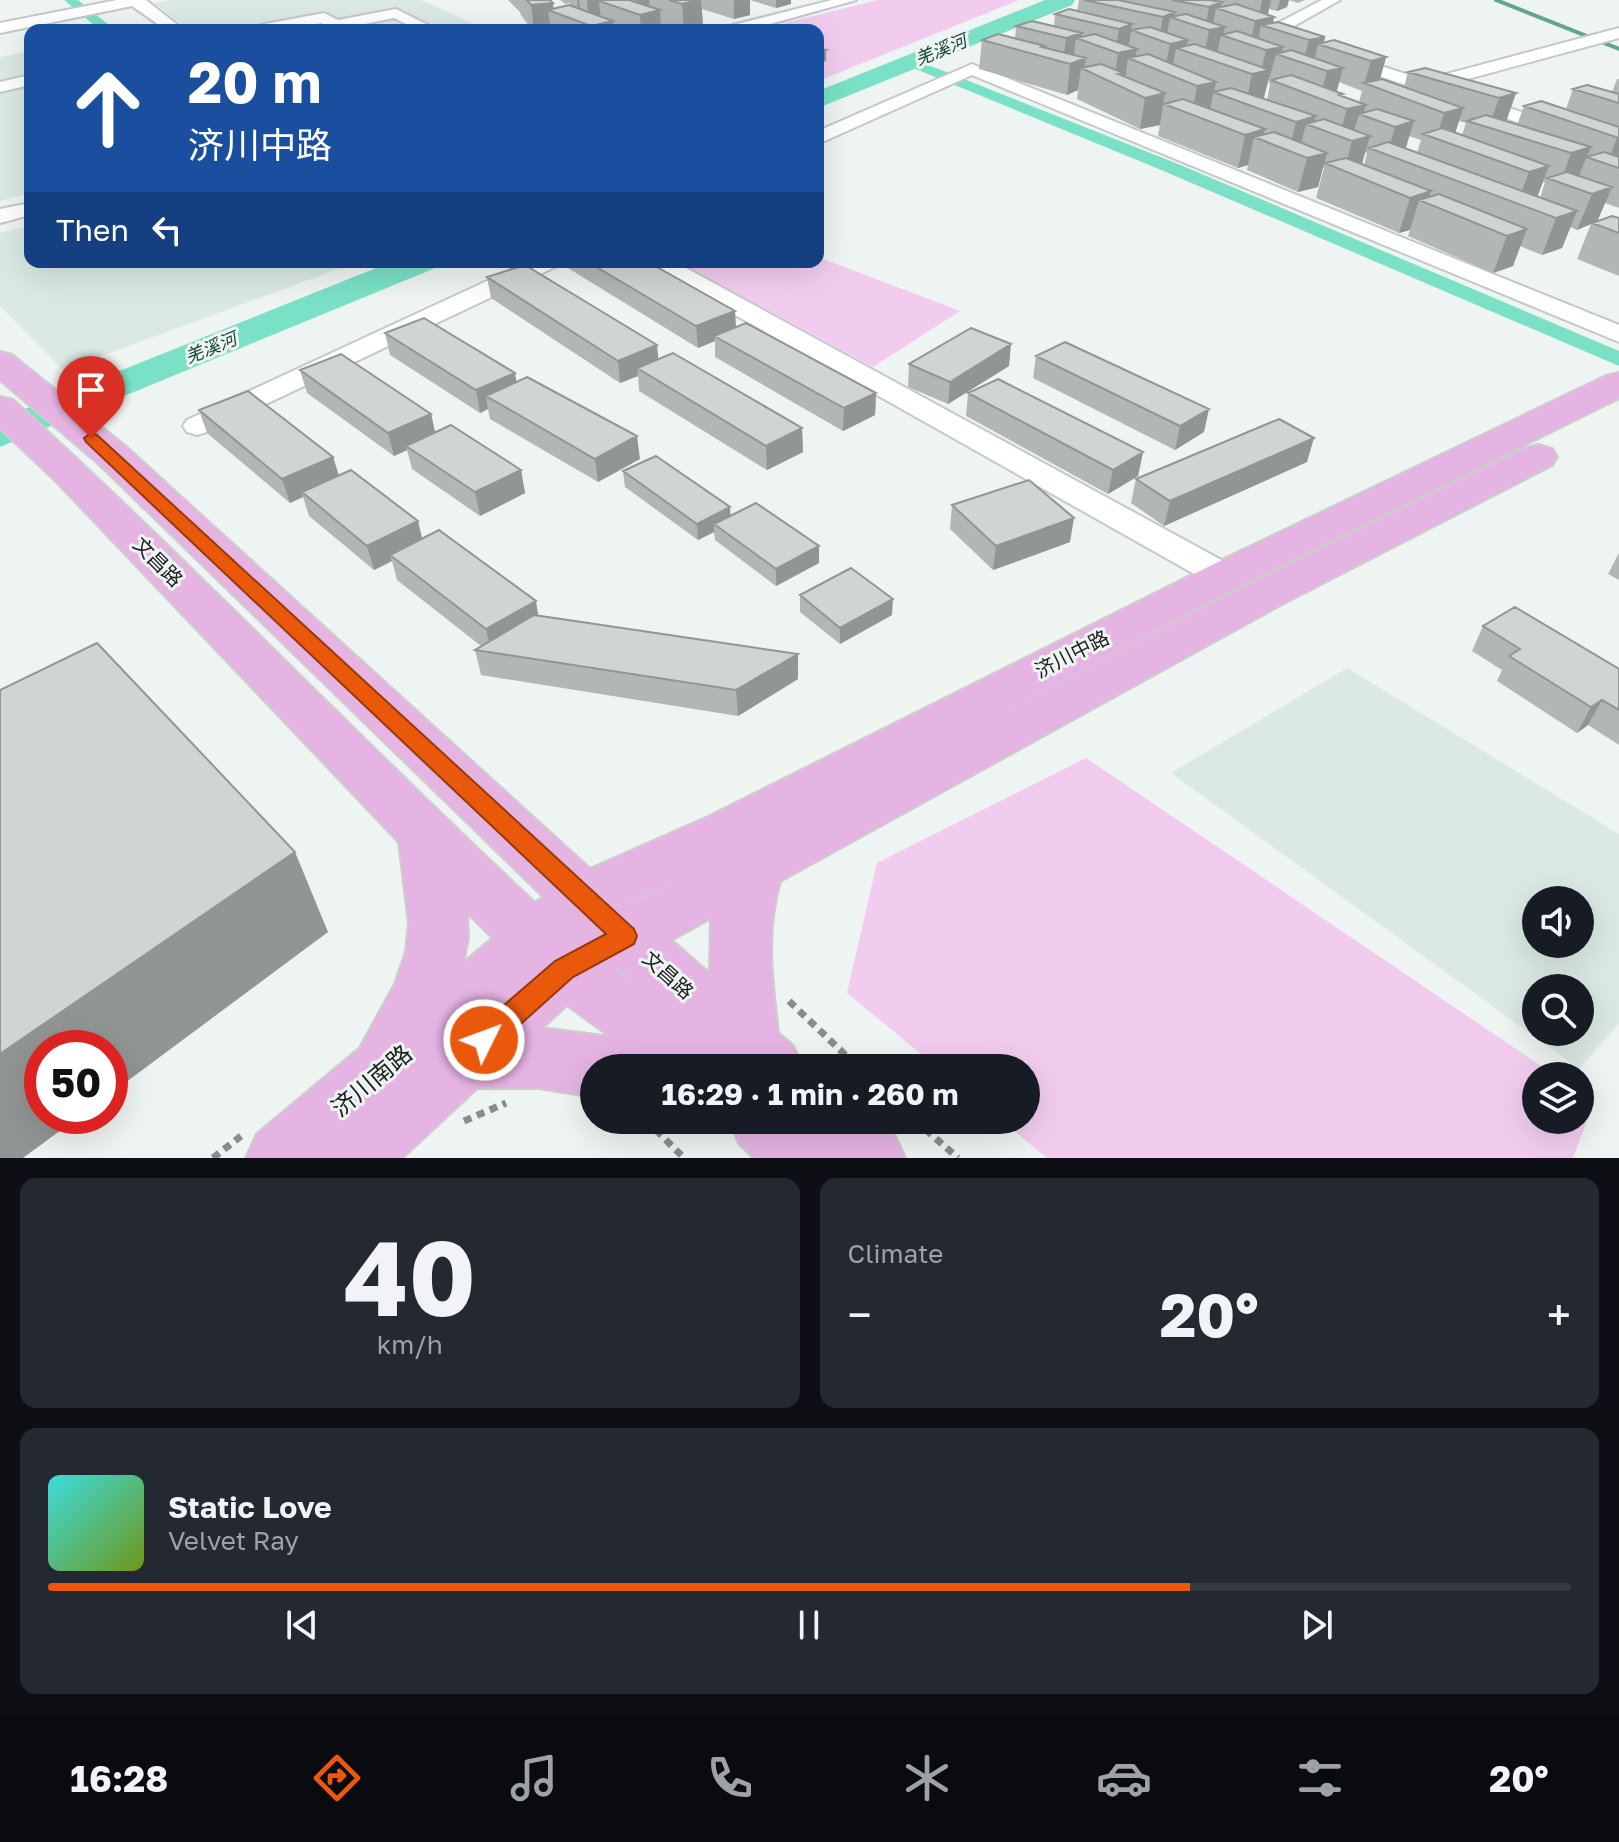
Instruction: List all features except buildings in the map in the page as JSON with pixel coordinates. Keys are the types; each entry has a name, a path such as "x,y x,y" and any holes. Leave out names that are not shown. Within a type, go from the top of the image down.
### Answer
{"main road":[{"name":"文昌路","path":"0,362 15,398 625,936 735,1054"},
{"name":"济川中路","path":"550,955 583,898 727,832 1224,576 1617,396"},
{"name":"济川中路","path":"550,955 625,936 1264,595 1617,396"},
{"name":"文昌路","path":"91,464 425,834 550,955 729,1054"},
{"path":"378,1076 413,1012 436,951 437,892 425,834"},
{"path":"742,1054 741,915 755,867"},
{"name":"济川南路","path":"351,1158 464,1058 550,955"},
{"name":"济川南路","path":"265,1144 378,1076 550,955"},
{"path":"464,1058 539,1058 580,1065"},
{"path":"778,1134 803,1158"},
{"path":"843,1134 870,1158"}],"street":[{"path":"755,24 849,0"},
{"path":"1333,0 1281,27 1282,34 1292,42 1619,150"},
{"path":"0,28 132,1 167,24"},
{"path":"340,24 396,13 418,24"},
{"path":"292,24 324,18 333,24"},
{"path":"1421,86 1611,35"},
{"path":"824,135 972,69 1619,334"},
{"path":"0,87 24,81"},
{"path":"0,216 24,210"},
{"path":"197,426 534,268"},
{"path":"669,268 1224,576"}],"path":[{"path":"786,992 791,1005 844,1054"},
{"path":"660,1134 684,1158"},
{"path":"931,1134 958,1158"},
{"path":"213,1158 265,1144"}],"shaded area":[{"path":"169,0 421,0 474,24 181,24 154,3"},
{"path":"877,0 1019,0 824,79 824,24 782,24"},
{"path":"24,52 24,195 0,201 0,57"},
{"path":"24,227 24,268 341,268 63,370 0,306 0,233"},
{"path":"824,259 960,311 873,367 689,268 824,268"},
{"path":"1347,668 1619,834 1619,1023 1585,1062 1569,1062 1547,1046 1594,1046 1594,974 1522,974 1522,1028 1171,773"},
{"path":"1086,758 1535,1062 1522,1062 1522,1134 1582,1134 1573,1158 1047,1158 1018,1134 1040,1134 1040,1054 921,1054 847,993 877,863"}],"waterway":[{"path":"70,0 100,24"},
{"name":"羌溪河","path":"824,98 1064,0"},
{"path":"1496,0 1619,49"},
{"path":"911,62 1172,168 1619,359"},
{"name":"羌溪河","path":"0,434 406,268"}],"route":[{"path":"91,438 625,936 564,969 484,1040"}]}
